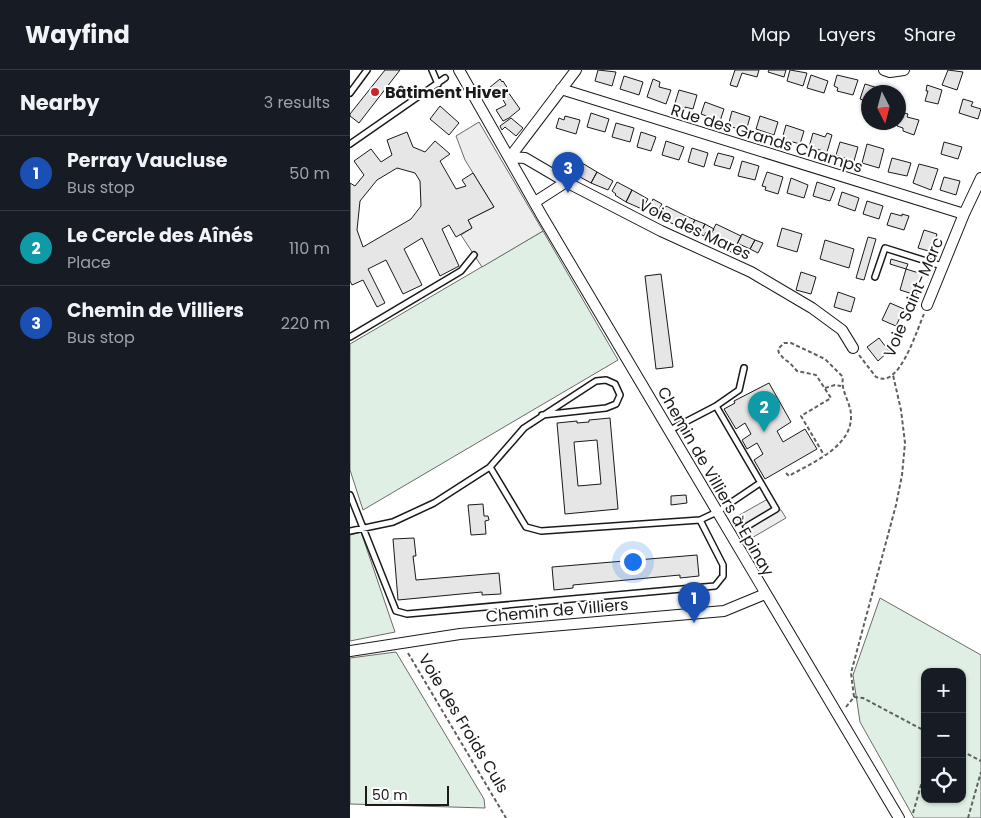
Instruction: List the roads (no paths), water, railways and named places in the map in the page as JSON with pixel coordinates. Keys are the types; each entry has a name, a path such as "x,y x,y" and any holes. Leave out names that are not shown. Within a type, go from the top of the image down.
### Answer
{"street":[{"name":"Chemin de Villiers à Epinay","path":"459,70 898,818"},
{"path":"508,153 576,70"},
{"path":"884,70 890,72 904,70"},
{"name":"Rue des Grands Champs","path":"561,89 964,214"},
{"name":"Voie des Mares","path":"508,153 525,158 566,182 661,231 751,272 812,308 842,330 853,348"},
{"name":"Voie Saint-Marc","path":"927,305 964,214 981,178"},
{"path":"535,202 566,182"},
{"name":"Chemin de Villiers","path":"350,651 460,634 724,611 765,594"}],"lane":[{"path":"350,93 367,70"},
{"path":"432,70 438,84"},
{"path":"350,144 446,78"},
{"path":"875,277 884,248 943,266"},
{"path":"350,337 461,271 474,255"},
{"path":"670,430 716,406 739,390 744,368"},
{"path":"350,531 393,522 434,503 490,467 524,428 542,415 596,381 606,380 615,384 620,395 616,404 606,408 542,415"},
{"path":"716,406 776,509 746,527"},
{"path":"490,467 526,526 541,531 700,520 717,512 760,483"},
{"path":"350,495 396,612 407,614 715,586 723,576 723,565 700,520"}],"place":[{"name":"Bâtiment Hiver","path":"375,92"},
{"name":"Chemin de Villiers","path":"568,193"},
{"name":"Le Cercle des Aînés","path":"764,432"},
{"name":"Perray Vaucluse","path":"694,623"}]}
